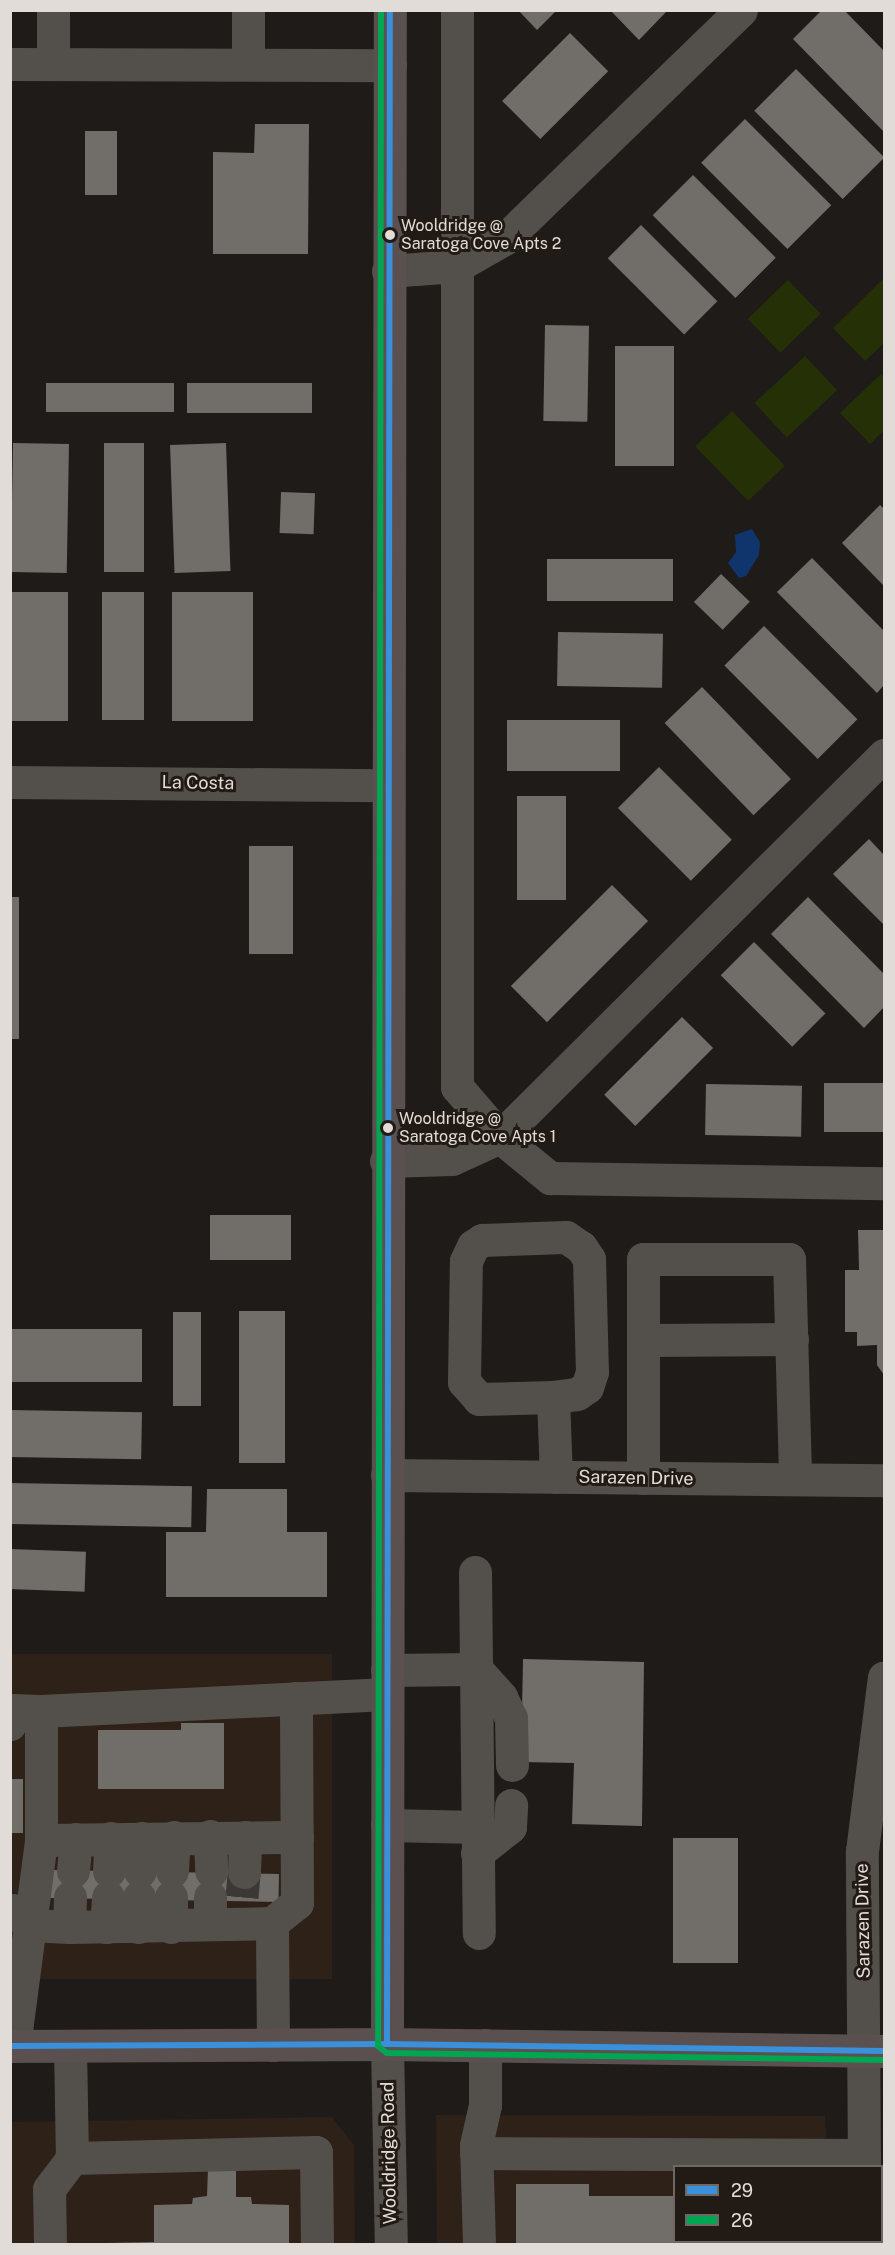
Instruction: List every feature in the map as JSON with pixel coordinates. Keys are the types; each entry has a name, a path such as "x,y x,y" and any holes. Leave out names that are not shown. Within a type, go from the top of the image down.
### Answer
{"main road":[{"name":"Wooldridge Road","path":"387,2044 386,1161 390,10"},
{"path":"12,2046 387,2044 875,2051"}],"street":[{"path":"53,10 53,64"},
{"path":"248,10 248,64"},
{"path":"458,10 457,1087 500,1137 550,1178 885,1184"},
{"path":"388,271 458,266 506,238 741,10"},
{"path":"10,64 390,64"},
{"path":"386,1161 452,1159 500,1137 885,755"},
{"name":"La Costa","path":"10,782 387,785"},
{"path":"566,1237 581,1246 590,1259 592,1372 586,1387 577,1394 553,1397 479,1399 464,1382 466,1261 472,1246 482,1240 566,1237"},
{"path":"644,1478 643,1259 789,1259 795,1479"},
{"path":"644,1340 792,1339"},
{"path":"553,1397 556,1477"},
{"name":"Sarazen Drive","path":"387,1475 885,1480"},
{"path":"475,1572 479,1933"},
{"path":"10,1725 11,1710 296,1698 476,1669"},
{"path":"476,1669 501,1697 512,1718 512,1765"},
{"name":"Sarazen Drive","path":"864,2161 875,2051 873,1852 885,1677"},
{"path":"20,1916 71,1898 297,1903 296,1698"},
{"path":"12,2046 20,1916 41,1840 41,1710"},
{"path":"387,1825 477,1840 510,1827 511,1805"},
{"path":"41,1840 210,1836 297,1837"},
{"path":"210,1836 233,1901 273,2045"},
{"path":"139,1898 174,1837"},
{"path":"233,1901 246,1837"},
{"path":"127,1838 139,1898"},
{"path":"71,1898 76,1839"},
{"name":"Wooldridge Road","path":"387,2044 391,2244"},
{"path":"479,2244 476,2153 485,2105 485,2045"},
{"path":"50,2244 49,2189 72,2158 70,2046"},
{"path":"72,2158 316,2152 317,2244"},
{"path":"476,2153 864,2161"}],"shaded area":[{"path":"11,1654 332,1654 332,1979 11,1979"},
{"path":"436,2115 825,2116 828,2165 673,2165 673,2243 833,2244 437,2244"},
{"path":"332,2117 354,2145 355,2244 11,2244 11,2122"}],"green space":[{"path":"884,278 884,343 865,361 833,328"},
{"path":"788,280 821,314 780,353 748,319"},
{"path":"805,356 837,390 787,437 755,403"},
{"path":"881,374 884,378 884,430 870,444 840,413"},
{"path":"732,411 785,466 748,501 695,446"}],"water":[{"path":"752,529 760,542 759,555 746,576 739,578 728,563 736,552 735,535"}],"building":[{"path":"518,10 557,10 537,30"},
{"path":"610,10 668,10 639,40"},
{"path":"822,10 844,10 884,51 884,132 793,39"},
{"path":"570,33 608,71 540,139 502,101"},
{"path":"796,69 884,157 843,199 754,111"},
{"path":"745,119 831,205 787,249 701,163"},
{"path":"255,124 309,124 308,254 213,254 213,152 254,153"},
{"path":"85,131 117,131 117,195 85,195"},
{"path":"693,175 776,258 735,298 653,215"},
{"path":"641,225 717,301 684,335 608,258"},
{"path":"545,325 589,326 587,422 543,421"},
{"path":"615,346 674,346 674,466 615,466"},
{"path":"46,383 174,383 174,412 46,412"},
{"path":"187,383 312,383 312,413 187,413"},
{"path":"13,443 69,444 67,573 11,572"},
{"path":"104,443 144,443 144,572 104,572"},
{"path":"226,443 230,571 175,573 170,445"},
{"path":"281,492 315,493 314,534 280,533"},
{"path":"880,505 884,509 884,586 842,543"},
{"path":"812,558 884,631 884,685 877,693 777,592"},
{"path":"547,559 673,559 673,601 547,601"},
{"path":"721,574 750,602 723,630 694,602"},
{"path":"12,592 68,592 68,721 12,721"},
{"path":"102,592 144,592 144,720 102,720"},
{"path":"172,592 253,592 253,721 172,721"},
{"path":"764,626 857,719 818,759 724,666"},
{"path":"558,632 663,634 662,688 557,686"},
{"path":"702,687 791,779 754,815 665,723"},
{"path":"507,720 620,720 620,771 507,771"},
{"path":"659,767 732,840 691,881 618,808"},
{"path":"517,796 566,796 566,900 517,900"},
{"path":"869,839 884,855 884,925 833,874"},
{"path":"249,846 293,846 293,954 249,954"},
{"path":"612,885 648,921 547,1022 511,986"},
{"path":"10,897 19,897 19,1039 10,1039"},
{"path":"808,897 884,974 884,1007 864,1028 771,934"},
{"path":"754,942 825,1013 792,1047 721,975"},
{"path":"682,1017 713,1048 635,1126 604,1095"},
{"path":"824,1083 884,1083 884,1132 824,1132"},
{"path":"706,1084 802,1086 801,1137 705,1135"},
{"path":"210,1215 291,1215 291,1260 210,1260"},
{"path":"858,1230 884,1230 884,1375 877,1365 877,1345 857,1346 857,1332 845,1332 845,1270 859,1270"},
{"path":"239,1311 285,1311 285,1463 239,1463"},
{"path":"173,1312 201,1312 201,1406 173,1406"},
{"path":"10,1329 142,1329 142,1382 10,1382"},
{"path":"10,1410 142,1412 141,1459 10,1457"},
{"path":"10,1483 192,1486 191,1527 10,1524"},
{"path":"207,1489 287,1489 287,1532 327,1532 327,1597 166,1597 166,1532 206,1532"},
{"path":"10,1549 86,1552 85,1592 10,1589"},
{"path":"523,1659 644,1662 642,1826 572,1824 574,1763 521,1762"},
{"path":"181,1723 224,1723 224,1789 98,1789 98,1730 181,1730"},
{"path":"10,1779 23,1779 23,1833 10,1833"},
{"path":"673,1838 738,1838 738,1963 673,1963"},
{"path":"50,1870 279,1874 278,1902 50,1898"},
{"path":"208,2168 236,2169 236,2197 251,2197 252,2204 289,2205 289,2244 57,2244 154,2242 154,2205 192,2204 193,2198 207,2196"},
{"path":"516,2184 589,2184 589,2196 673,2196 673,2243 801,2244 516,2244"}],"tunnel":[{"path":"242,1897 244,1872"}],"transit line":[{"name":"26","path":"381,10 378,2046 387,2053 884,2060"},
{"name":"29","path":"387,2044 390,10"},
{"name":"29","path":"10,2046 387,2044 884,2051"}],"place":[{"name":"Wooldridge @ Saratoga Cove Apts 2","path":"390,235"},
{"name":"Wooldridge @ Saratoga Cove Apts 1","path":"388,1128"}]}
